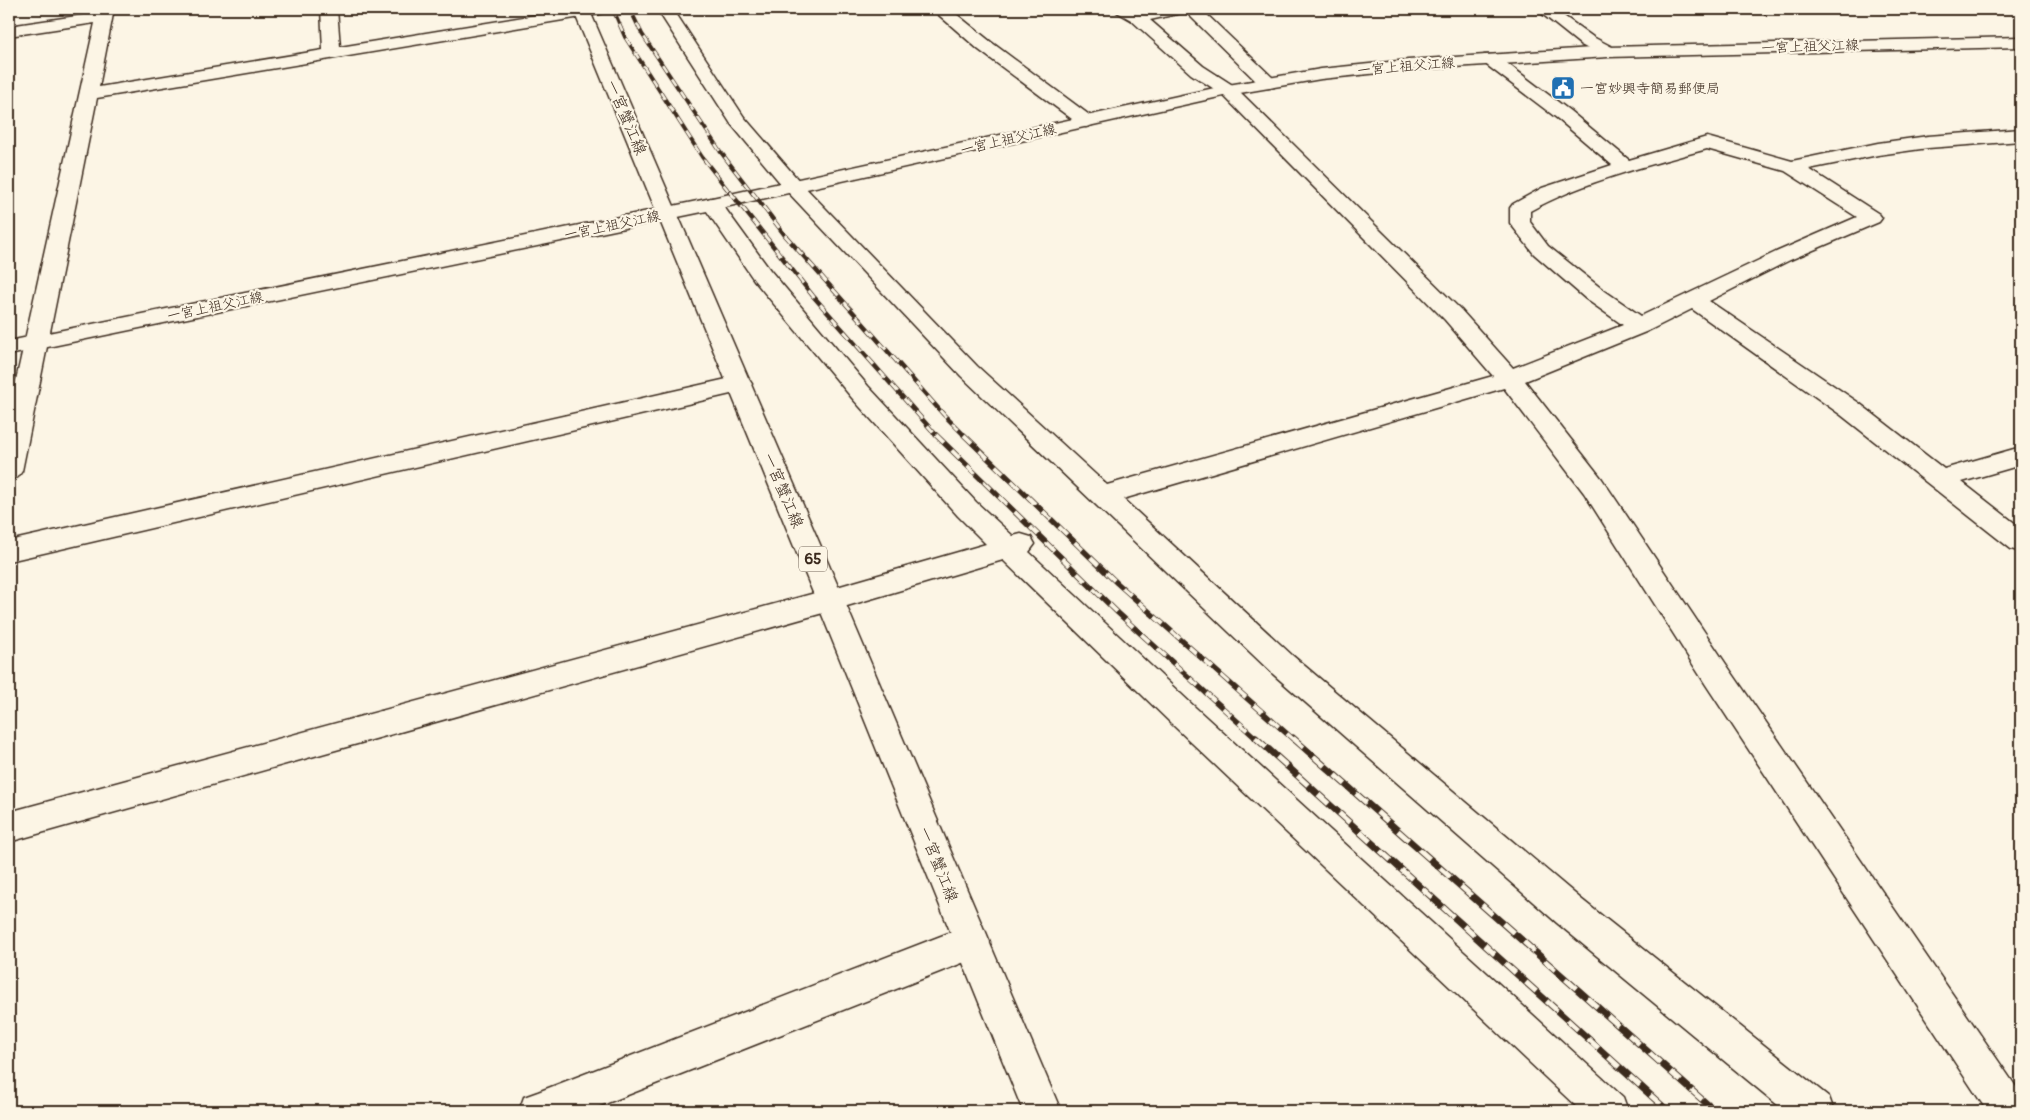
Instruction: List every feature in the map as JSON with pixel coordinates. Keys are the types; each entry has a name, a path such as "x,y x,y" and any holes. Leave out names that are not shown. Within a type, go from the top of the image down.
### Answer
{"street":[{"path":"329,9 332,54"},
{"path":"665,9 737,120 794,187 969,372 1283,665 1569,911 1815,1111"},
{"path":"940,9 985,46 1086,121"},
{"path":"1130,13 1181,9"},
{"path":"1192,9 1268,83"},
{"path":"1544,9 1587,41 1608,52"},
{"path":"90,94 587,10"},
{"name":"一宮蟹江線","path":"587,10 668,214 1042,1111"},
{"path":"9,31 105,13 90,94 9,471"},
{"path":"1130,13 1197,70 1228,90 1453,315 1509,378 1593,486 1717,676 2010,1111"},
{"name":"一宮上祖父江線","path":"9,348 668,214 1228,90 1321,74 1490,59 1608,52 2021,42"},
{"path":"1490,59 1564,115 1626,167"},
{"path":"1792,167 1878,149 1920,143 2021,135"},
{"path":"1102,496 1509,378 1640,326 1783,256 1872,218 1792,167 1707,143 1549,192 1520,208 1520,223 1541,250 1594,294 1640,326"},
{"path":"712,204 762,275 860,392 967,509 1016,545 1185,717 1609,1111"},
{"path":"1693,300 1850,409 2021,542"},
{"path":"9,551 740,384"},
{"path":"1941,479 2021,456"},
{"path":"9,827 830,600 1016,545"},
{"path":"538,1111 972,942"}],"railway":[{"path":"613,9 625,37 702,157 731,194"},
{"path":"630,9 642,34 720,151 753,194"},
{"path":"730,192 813,296 937,436"},
{"path":"752,192 784,234 944,415 964,435"},
{"path":"964,435 1117,583 1294,740"},
{"path":"937,436 1118,613 1258,740"},
{"path":"1256,738 1668,1111"},
{"path":"1293,738 1715,1111"}],"place":[{"name":"一宮妙興寺簡易郵便局","path":"1563,88"}]}
